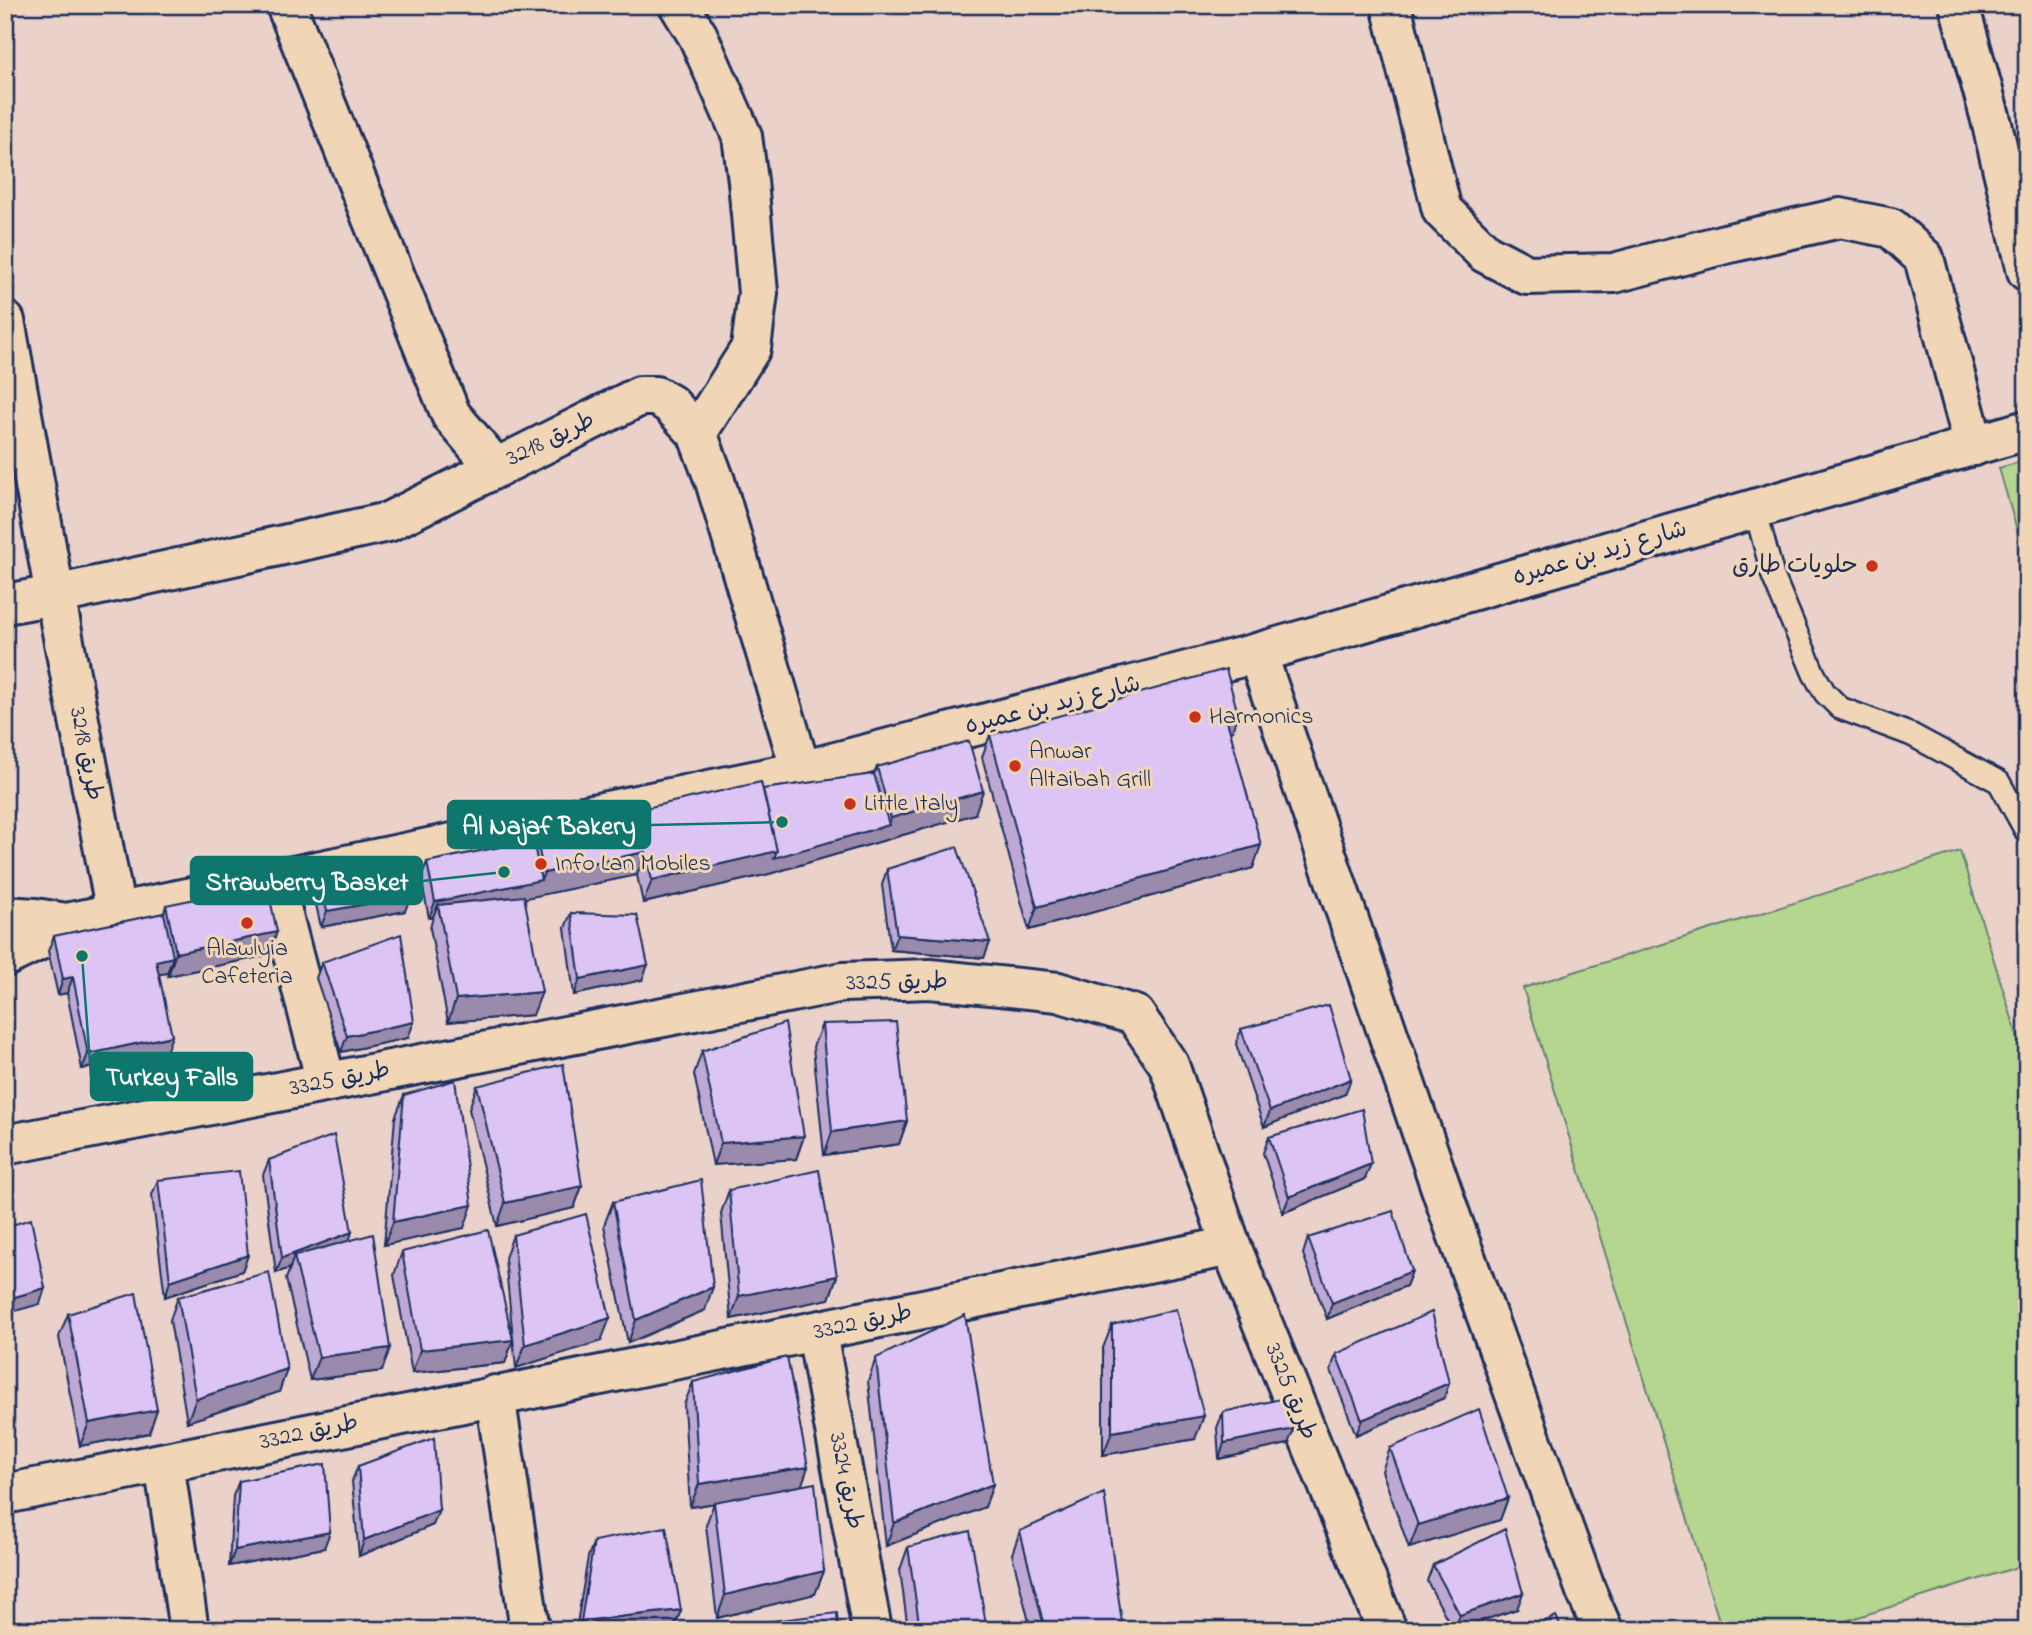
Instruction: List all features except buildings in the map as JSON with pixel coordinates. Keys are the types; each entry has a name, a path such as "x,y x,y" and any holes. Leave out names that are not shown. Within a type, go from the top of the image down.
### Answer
{"street":[{"path":"286,5 451,415 496,468"},
{"path":"679,5 698,36 742,136 758,293 751,348 697,433"},
{"path":"1391,5 1442,210 1485,253 1527,275 1614,273 1840,218 1891,229 1924,258 1974,446"},
{"path":"1959,5 1990,116 2016,182 2027,271"},
{"name":"طريق 3218","path":"5,321 116,913"},
{"name":"طريق 3218","path":"5,604 55,596 388,522 640,396 656,396 670,404 697,433 715,481 801,771"},
{"name":"شارع زيد بن عميره","path":"5,916 66,923 801,771 1257,653 2027,430"},
{"path":"1257,653 1452,1220 1586,1591 1603,1630"},
{"path":"274,881 326,1082"},
{"name":"شارع زيد بن عميره","path":"5,957 40,940 66,923"},
{"name":"طريق 3325","path":"5,1145 843,982 930,979 1058,992 1135,1015 1169,1065 1231,1246 1387,1630"},
{"name":"طريق 3322","path":"5,1494 817,1333 1231,1246"},
{"name":"طريق 3324","path":"817,1333 872,1630"},
{"path":"495,1395 530,1630"},
{"path":"164,1463 189,1630"}],"lane":[{"path":"1755,509 1773,576 1814,674 1825,693 1840,708 1912,735 1999,782 2027,833"}],"green space":[{"path":"2027,460 2027,565 1999,468"},
{"path":"1960,851 2027,1067 2027,1564 1817,1630 1722,1630 1523,988"}],"place":[{"name":"حلويات طارق","path":"1872,566"},
{"name":"Harmonics","path":"1195,717"},
{"name":"Anwar Altaibah Grill","path":"1015,766"},
{"name":"Little Italy","path":"850,804"},
{"name":"Al Najaf Bakery","path":"782,822"},
{"name":"Info Lan Mobiles","path":"541,864"},
{"name":"Strawberry Basket","path":"504,872"},
{"name":"Alawlyia Cafeteria","path":"247,923"},
{"name":"Turkey Falls","path":"82,956"}]}
